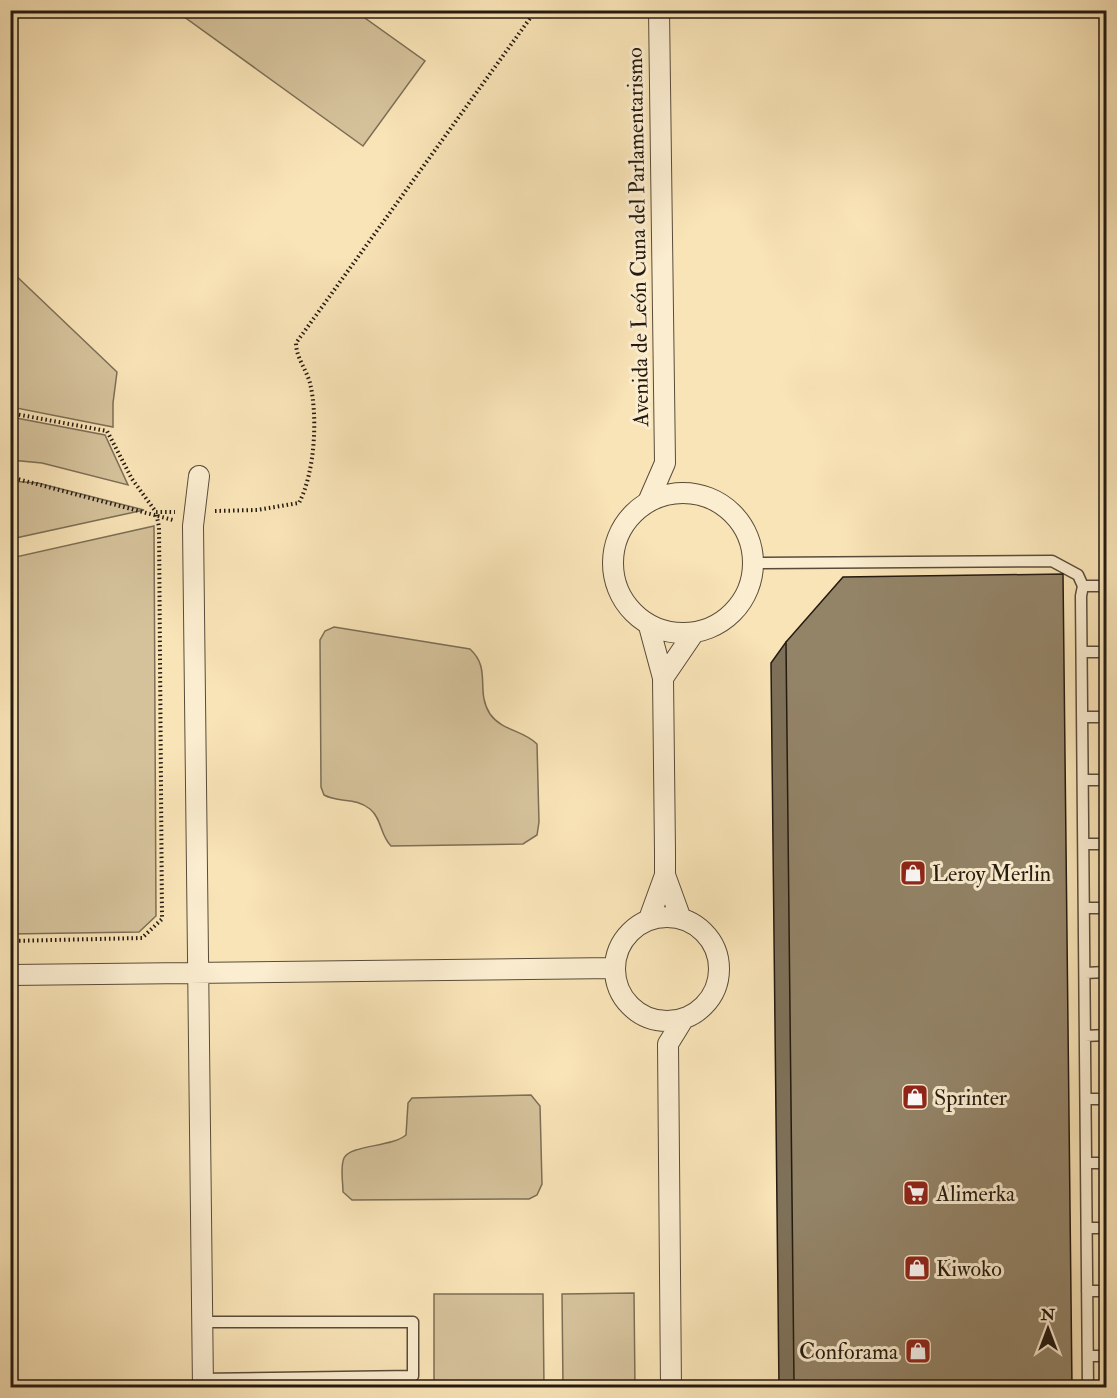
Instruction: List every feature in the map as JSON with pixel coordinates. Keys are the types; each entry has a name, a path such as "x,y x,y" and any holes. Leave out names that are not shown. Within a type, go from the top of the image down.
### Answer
{"street":[{"name":"Avenida de León Cuna del Parlamentarismo","path":"648,502 665,463 659,10"},
{"path":"665,463 689,493"},
{"path":"199,476 194,519 202,1383"},
{"name":"Avenida de León Cuna del Parlamentarismo","path":"689,493 711,498 731,511 745,529 753,550 754,573 747,595 734,613 715,627 693,634 670,633 649,626 631,612 618,593 612,572 613,549 620,530 632,514 648,502 666,494 689,493"},
{"path":"649,626 663,678 664,875 649,919"},
{"path":"663,678 693,634"},
{"path":"664,875 681,919"},
{"path":"665,916 681,919 696,926 708,937 716,951 719,967 717,984 710,998 699,1010 684,1018 668,1021 651,1019 636,1011 624,1000 617,985 614,968 617,952 624,938 635,927 649,919 665,916"},
{"path":"10,975 614,968"},
{"path":"671,1388 668,1044 684,1018"},
{"path":"651,1019 668,1044"}],"lane":[{"path":"753,563 1052,561 1077,574 1083,585 1088,1388"},
{"path":"1083,585 1107,586"},
{"path":"1082,652 1107,652"},
{"path":"1083,717 1107,717"},
{"path":"1083,780 1107,780"},
{"path":"1083,844 1107,844"},
{"path":"1084,908 1107,908"},
{"path":"1085,973 1107,972"},
{"path":"1085,1036 1107,1035"},
{"path":"1086,1099 1107,1099"},
{"path":"1086,1163 1107,1163"},
{"path":"1087,1228 1107,1228"},
{"path":"1087,1291 1107,1291"},
{"path":"202,1322 412,1322 413,1376 202,1383"},
{"path":"1088,1356 1107,1356"}],"path":[{"path":"10,477 156,514 194,519 299,503 311,468 312,391 296,351 296,343 536,10"},
{"path":"10,413 107,430 132,479 156,514 162,919 142,938 10,940"},
{"path":"156,514 194,519"}],"shaded area":[{"path":"176,11 355,11 425,61 363,146"},
{"path":"10,270 117,372 113,427 11,407"},
{"path":"11,417 105,435 128,485 42,463 11,460"},
{"path":"10,481 38,483 144,510 11,539"},
{"path":"154,526 156,916 139,932 11,934 11,558"},
{"path":"334,627 470,649 480,664 484,697 490,714 500,724 537,744 539,822 537,835 523,844 391,846 387,842 377,817 365,805 324,795 321,787 320,640 325,631"},
{"path":"531,1095 540,1106 542,1184 537,1195 529,1199 352,1200 343,1192 344,1158 354,1151 391,1142 406,1135 408,1103 412,1098"},
{"path":"634,1293 635,1387 563,1387 562,1294"},
{"path":"434,1294 543,1294 544,1387 434,1387"}],"building":[{"path":"1063,574 1072,1388 827,1388 827,1382 794,1382 786,642 843,577"}],"place":[{"name":"Leroy Merlin","path":"913,873"},
{"name":"Sprinter","path":"915,1097"},
{"name":"Alimerka","path":"916,1193"},
{"name":"Kiwoko","path":"917,1268"},
{"name":"Conforama","path":"918,1351"}]}
